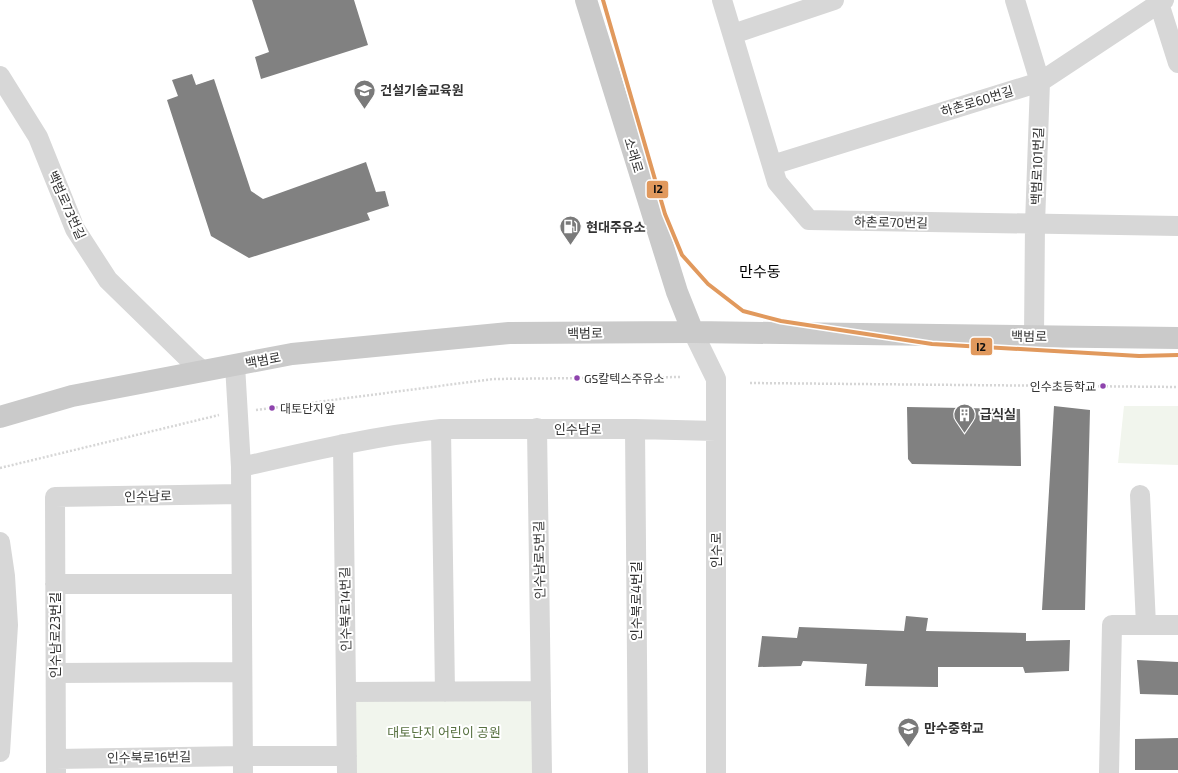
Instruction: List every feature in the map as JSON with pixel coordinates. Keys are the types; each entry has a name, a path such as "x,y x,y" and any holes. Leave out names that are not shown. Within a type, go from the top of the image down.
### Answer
{"main road":[{"name":"소래로","path":"586,0 677,292 693,332"},
{"name":"백범로","path":"0,417 72,396 292,354 509,333 693,332 1178,338"}],"street":[{"name":"하촌로70번길","path":"722,0 777,182 809,220 1178,226"},
{"path":"733,34 834,0"},
{"name":"백범로101번길","path":"1015,0 1040,82 1035,224 1034,336"},
{"path":"1161,1 1178,63"},
{"name":"하촌로60번길","path":"772,165 1040,82 1161,1"},
{"name":"백범로73번길","path":"0,76 38,137 75,229 108,280 203,371"},
{"name":"인수로","path":"693,332 716,379 716,773"},
{"path":"235,365 241,467 243,764"},
{"name":"인수남로5번길","path":"537,428 542,773"},
{"name":"인수남로","path":"241,467 342,444 418,431 441,429 635,428 716,431"},
{"name":"인수북로4번길","path":"635,428 638,773"},
{"path":"441,429 445,692"},
{"name":"인수북로14번길","path":"342,444 347,764"},
{"name":"인수남로","path":"55,497 241,494"},
{"path":"1140,495 1146,625"},
{"name":"인수남로23번길","path":"55,497 56,766"},
{"path":"0,542 5,576 8,625 0,752"},
{"path":"55,584 241,584"},
{"path":"1109,773 1112,625 1178,625"},
{"path":"56,673 242,672"},
{"path":"346,692 541,692"},
{"name":"인수북로16번길","path":"56,766 347,764"}],"path":[{"path":"0,468 214,416 238,412 493,379 682,377"},
{"path":"750,383 1178,387"}],"green space":[{"path":"1124,406 1178,406 1178,465 1118,463"},
{"name":"대토단지 어린이 공원","path":"541,691 542,773 347,773 346,692"}],"building":[{"path":"252,0 354,0 368,45 261,79 255,57 269,52"},
{"path":"192,74 196,85 214,79 251,191 263,199 366,162 376,192 385,191 389,206 367,213 370,220 249,258 211,236 167,100 178,96 172,80"},
{"path":"1054,406 1090,410 1085,610 1042,610"},
{"name":"급식실","path":"907,407 1020,409 1021,466 912,464 908,459"},
{"path":"906,616 928,618 926,631 1026,633 1026,641 1070,640 1069,671 1025,673 1023,667 938,667 938,687 865,686 867,664 803,661 801,666 758,667 762,636 797,638 799,627 904,631"},
{"path":"1137,660 1178,662 1178,695 1140,694"},
{"path":"1178,738 1178,770 1135,770 1135,739"}],"transit line":[{"name":"I2","path":"603,0 665,214 682,255 708,284 743,311 781,321 932,344 1139,356 1178,355"}],"place":[{"name":"건설기술교육원","path":"365,110"},
{"name":"현대주유소","path":"571,246"},
{"name":"GS칼텍스주유소","path":"577,378"},
{"name":"인수초등학교","path":"1103,386"},
{"name":"대토단지앞","path":"272,408"},
{"name":"급식실","path":"964,434"},
{"name":"만수중학교","path":"909,748"}],"district":[{"name":"만수동","path":"760,272"}]}
